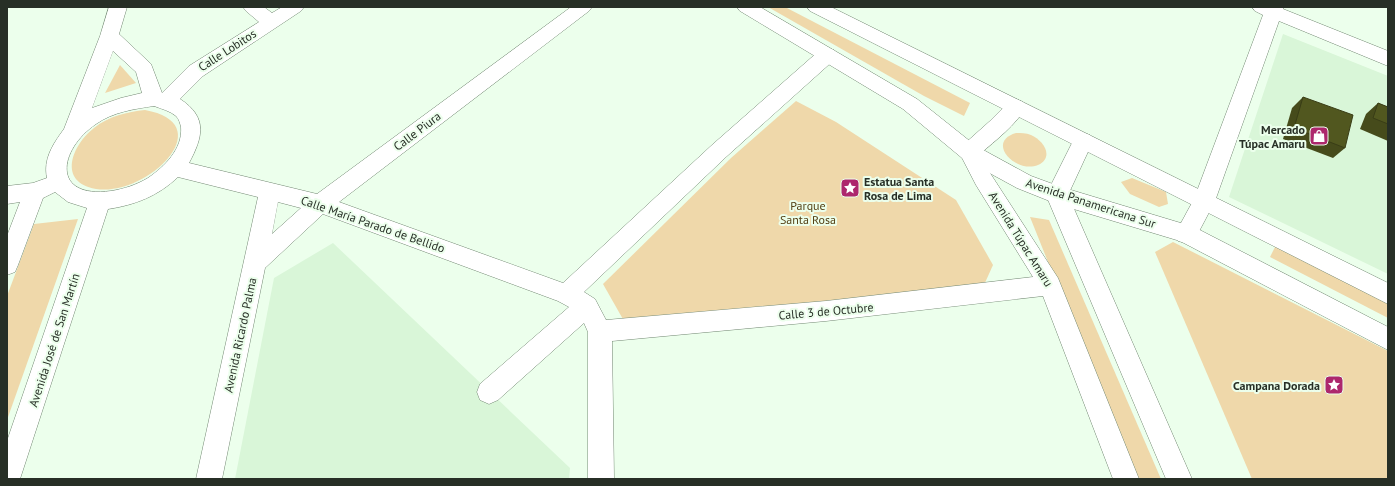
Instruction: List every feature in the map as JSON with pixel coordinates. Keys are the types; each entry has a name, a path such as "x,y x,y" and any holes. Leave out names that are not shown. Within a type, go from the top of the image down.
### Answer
{"street":[{"path":"73,132 109,36 118,7"},
{"path":"252,7 271,22"},
{"name":"Calle Lobitos","path":"160,100 196,70 294,7"},
{"name":"Calle Piura","path":"256,262 320,204 583,7"},
{"name":"Avenida Panamericana Sur","path":"746,7 910,104 969,152 1024,182 1058,195 1186,234 1388,339"},
{"path":"816,7 1204,200 1388,294"},
{"path":"1186,234 1204,200 1270,9 1388,59"},
{"path":"109,36 144,69 160,100"},
{"path":"566,294 719,151 827,55"},
{"path":"160,100 175,105 183,111 190,123 192,137 187,152 175,168 160,181 141,192 120,198 100,201 82,199 68,192 59,182 55,171 57,158 63,144 73,132 90,118 111,108 132,101 160,100"},
{"path":"969,152 997,127 1016,107"},
{"path":"1083,141 1058,195 1179,479"},
{"name":"Avenida Túpac Amaru","path":"969,152 983,179 1050,286 1126,479"},
{"name":"Calle María Parado de Bellido","path":"175,168 320,204 452,251 566,294 587,306"},
{"path":"7,195 35,192 59,182"},
{"name":"Avenida Ricardo Palma","path":"209,479 270,191"},
{"path":"7,265 35,192"},
{"name":"Avenida José de San Martín","path":"7,479 100,201"},
{"name":"Calle 3 de Octubre","path":"600,331 934,301 1050,286"},
{"path":"489,392 587,306 600,331 601,479"}],"shaded area":[{"name":"Mercado Túpac Amaru","path":"1283,34 1388,76 1388,274 1229,197"},
{"path":"333,243 570,468 569,479 235,479 274,278"}],"green space":[{"path":"768,7 785,7 970,103 964,116 924,96"},
{"path":"120,65 136,83 105,93"},
{"name":"Parque Santa Rosa","path":"796,101 836,122 956,200 993,265 984,285 624,321 603,284 731,158"},
{"path":"145,110 167,118 177,129 177,143 168,158 154,171 136,182 116,188 96,189 84,185 76,179 72,171 72,162 75,153 86,135 106,120 125,113"},
{"path":"1016,133 1029,134 1040,141 1046,153 1046,158 1043,162 1029,167 1013,161 1007,156 1003,143 1007,137"},
{"path":"1132,178 1166,192 1168,204 1159,207 1130,194 1121,182"},
{"path":"1030,217 1049,220 1161,479 1135,479"},
{"path":"78,219 7,420 7,296 34,224"},
{"path":"1173,242 1388,351 1388,479 1252,479 1155,252"},
{"path":"1276,245 1388,301 1388,318 1270,257"}],"building":[{"path":"1303,97 1353,115 1345,148 1294,128"},
{"path":"1378,103 1388,107 1388,124 1373,118"}],"place":[{"name":"Mercado Túpac Amaru","path":"1319,136"},
{"name":"Estatua Santa Rosa de Lima","path":"850,188"},
{"name":"Campana Dorada","path":"1334,385"}]}
